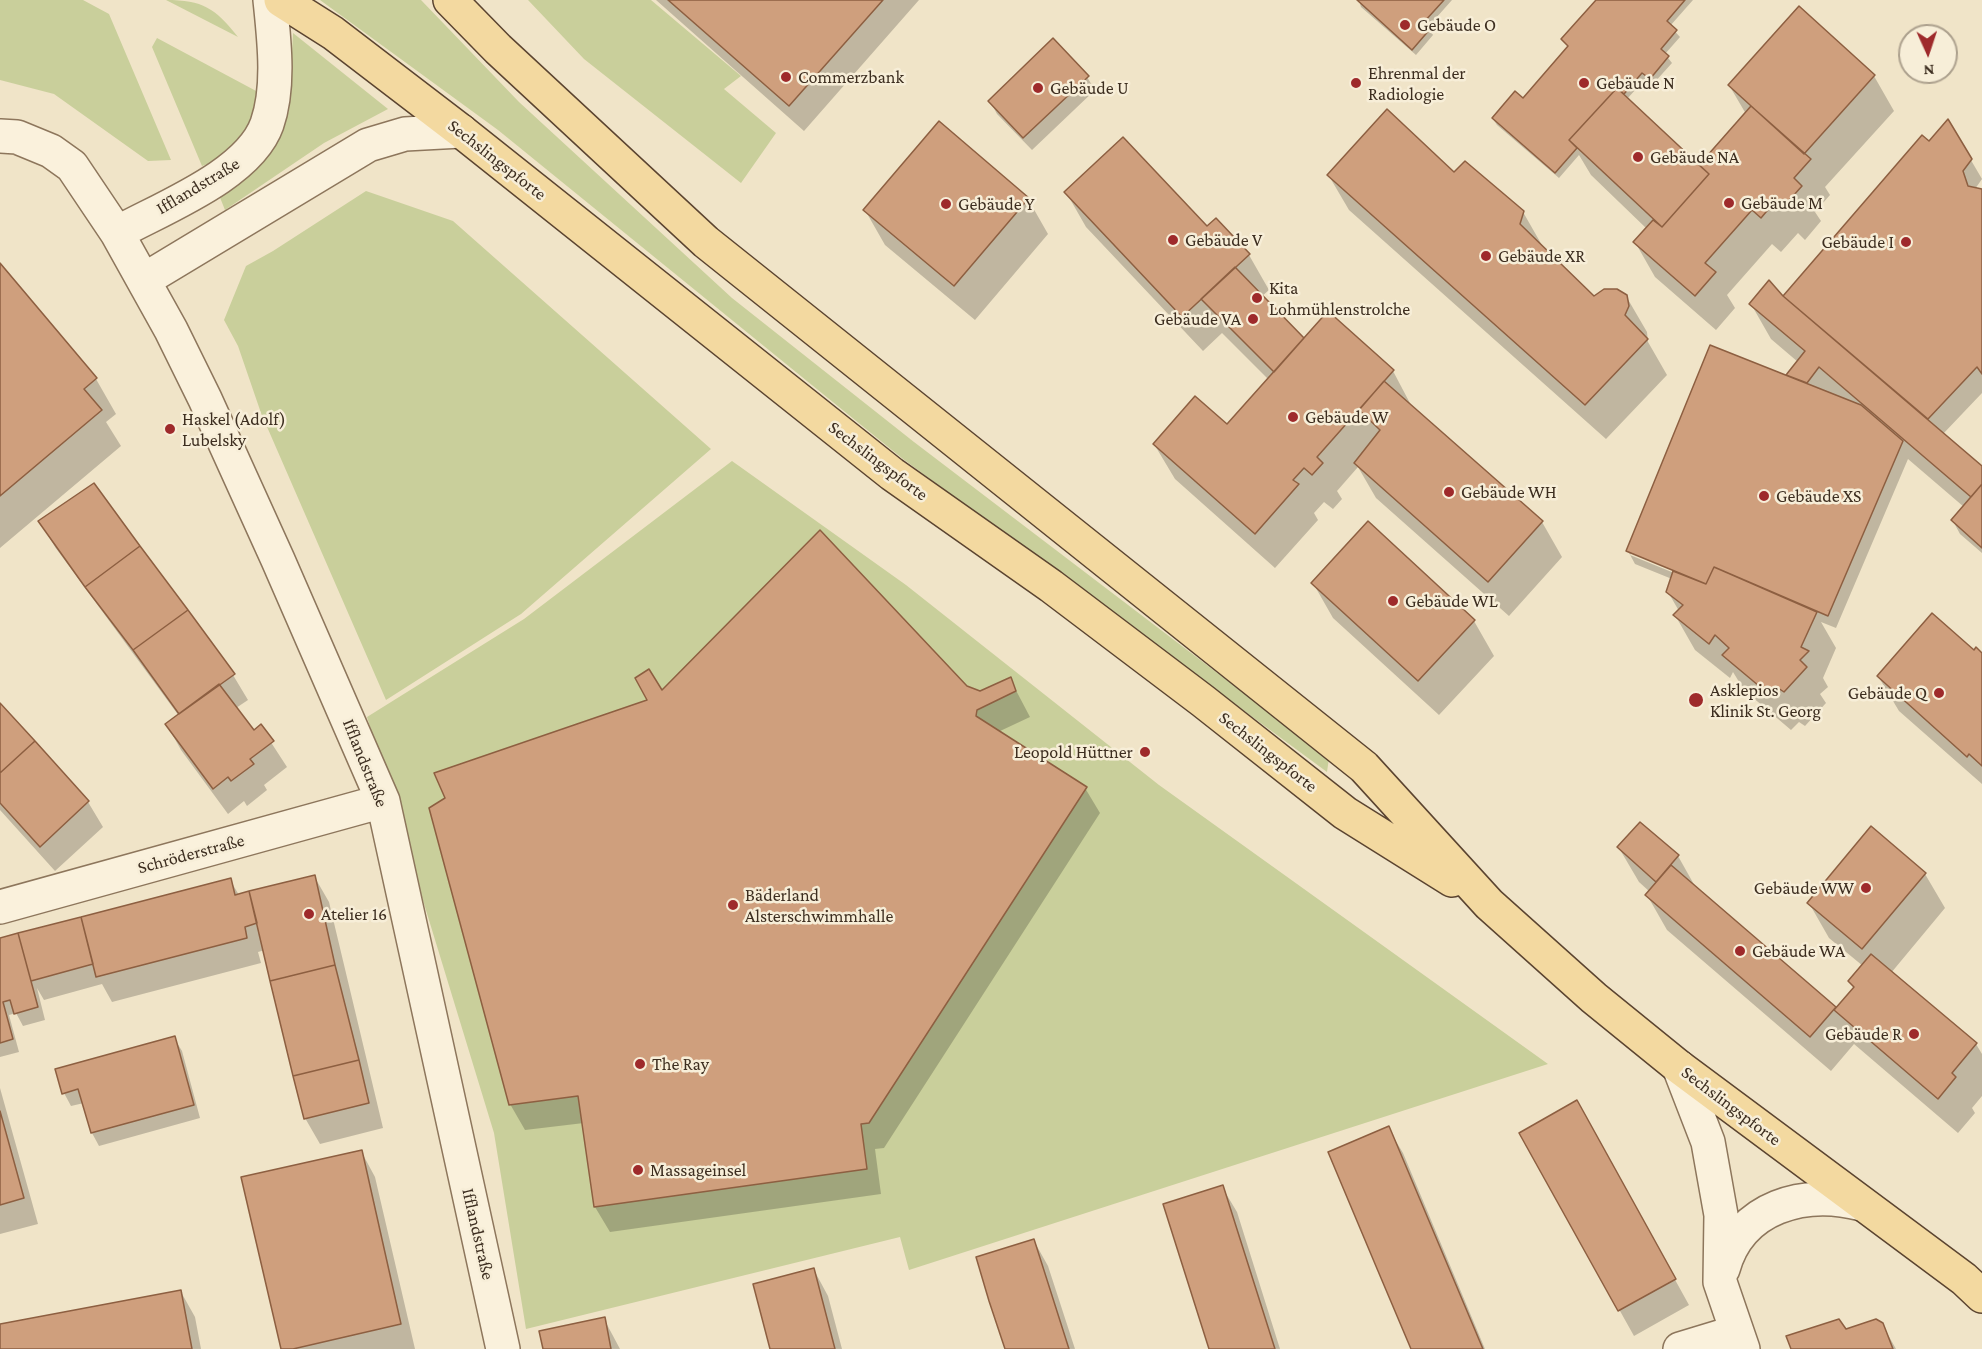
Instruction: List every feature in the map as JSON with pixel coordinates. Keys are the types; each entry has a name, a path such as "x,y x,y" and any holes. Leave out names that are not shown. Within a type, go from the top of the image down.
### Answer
{"main road":[{"name":"Sechslingspforte","path":"281,0 333,33 461,131 891,474 1051,586 1203,701 1345,813 1489,904"},
{"name":"Sechslingspforte","path":"450,0 498,49 706,242 1364,767 1489,904 1594,998 1678,1067 1964,1279 1982,1296"}],"street":[{"name":"Ifflandstraße","path":"270,0 273,93 266,126 258,142 232,169 117,233 144,280 205,399 383,801 503,1349"},
{"path":"144,280 368,145 405,134 461,131"},
{"path":"0,136 17,137 51,151 72,166 117,233"},
{"name":"Schröderstraße","path":"0,907 383,801"},
{"path":"1678,1067 1708,1142 1716,1177 1721,1215 1720,1282 1739,1340 1680,1349"},
{"path":"1720,1282 1731,1247 1750,1222 1761,1214 1792,1202 1818,1198 1840,1198 1862,1204"}],"green space":[{"path":"0,0 83,0 109,14 171,160 148,161 54,94 0,80"},
{"path":"166,0 190,2 207,8 222,19 238,37"},
{"path":"320,0 421,0 519,102 732,298 914,442 1329,758 1327,772 903,459 498,130"},
{"path":"528,0 651,0 741,76 724,89 776,133 741,183 584,59"},
{"path":"293,33 388,109 324,143 225,210 219,195 233,179 271,153 289,111"},
{"path":"157,38 258,92 259,108 253,124 234,147 211,163 202,166 152,47"},
{"path":"366,191 453,221 711,449 521,614 386,700 261,413 238,346 224,320 246,266"},
{"path":"732,461 906,585 1159,785 1548,1064 909,1270 900,1237 526,1329 494,1133 367,717 524,619"}],"building":[{"name":"Commerzbank","path":"668,0 883,0 789,106"},
{"name":"Gebäude O","path":"1357,0 1444,0 1424,22 1431,28 1412,50"},
{"name":"Gebäude N","path":"1596,0 1685,0 1667,21 1677,30 1661,49 1669,56 1650,79 1642,73 1624,94 1617,88 1569,140 1577,148 1555,173 1492,118 1515,91 1523,98 1568,46 1561,39"},
{"path":"1799,6 1875,75 1804,154 1728,85"},
{"name":"Gebäude U","path":"1053,38 1089,76 1023,138 988,101"},
{"name":"Gebäude NA","path":"1617,88 1709,174 1662,227 1569,140"},
{"name":"Gebäude M","path":"1751,106 1811,159 1794,178 1802,186 1784,206 1777,199 1761,218 1752,210 1705,263 1716,272 1695,296 1633,242 1653,220 1662,227 1709,174 1699,165"},
{"name":"Gebäude XR","path":"1387,109 1454,172 1465,161 1524,211 1520,224 1594,296 1604,289 1617,289 1627,295 1629,306 1625,315 1648,339 1585,405 1327,175"},
{"name":"Gebäude I","path":"1948,119 1972,159 1963,171 1968,186 1982,189 1982,374 1977,367 1928,419 1783,296 1922,135 1929,141"},
{"name":"Gebäude Y","path":"939,121 1029,198 954,286 863,210"},
{"name":"Gebäude V","path":"1123,137 1207,226 1216,218 1250,254 1182,317 1064,192"},
{"path":"0,263 97,378 84,389 102,410 0,496"},
{"name":"Gebäude VA","path":"1235,267 1304,338 1274,372 1201,299"},
{"path":"1769,280 1783,296 1982,466 1982,484 1971,497 1819,367 1807,383 1786,375 1805,351 1749,304"},
{"name":"Gebäude W","path":"1328,311 1394,370 1317,457 1323,463 1312,475 1304,468 1293,480 1299,484 1255,534 1153,444 1195,396 1227,424"},
{"name":"Gebäude XS","path":"1710,345 1861,405 1903,441 1828,616 1714,567 1706,584 1626,551"},
{"name":"Gebäude WH","path":"1384,381 1543,521 1488,582 1354,463 1380,430 1359,410"},
{"path":"94,483 140,546 85,587 38,521"},
{"path":"1982,484 1982,548 1951,520"},
{"name":"Gebäude WL","path":"1368,521 1475,620 1418,681 1311,583"},
{"name":"Bäderland Alsterschwimmhalle","path":"820,530 967,686 980,691 1011,677 1016,691 977,710 976,716 1087,787 869,1123 861,1124 867,1169 594,1207 578,1096 509,1105 429,808 445,798 434,773 647,700 635,678 649,669 662,690"},
{"path":"140,546 188,610 133,650 85,587"},
{"path":"1714,567 1817,612 1801,647 1809,651 1800,660 1807,667 1784,692 1778,688 1771,696 1722,655 1729,648 1715,635 1709,644 1673,615 1683,605 1666,592 1673,571 1706,584"},
{"path":"188,610 235,674 179,714 133,650"},
{"name":"Gebäude Q","path":"1932,613 1974,650 1976,647 1982,653 1982,766 1969,754 1967,757 1877,676"},
{"path":"219,684 254,730 261,724 274,741 250,759 254,764 231,781 228,777 213,789 165,724"},
{"path":"0,703 35,741 0,773"},
{"path":"35,741 89,801 40,847 0,803 0,773"},
{"path":"1640,822 1679,855 1656,882 1617,847"},
{"name":"Gebäude WW","path":"1871,826 1926,873 1862,949 1807,903"},
{"name":"Gebäude WA","path":"1671,865 1836,1007 1810,1037 1645,895"},
{"path":"315,875 335,965 270,981 249,891"},
{"path":"231,878 235,895 249,891 257,923 245,927 247,938 96,977 81,917"},
{"path":"81,917 93,964 31,981 18,933"},
{"path":"18,933 38,1007 14,1014 10,1000 3,1002 13,1039 0,1043 0,938"},
{"name":"Gebäude R","path":"1871,954 1977,1043 1952,1073 1956,1077 1938,1099 1834,1010 1854,987 1848,981"},
{"path":"335,965 359,1060 293,1076 270,981"},
{"path":"175,1036 194,1105 91,1133 78,1089 62,1094 55,1069"},
{"path":"359,1060 369,1103 304,1119 293,1076"},
{"path":"1577,1100 1676,1279 1618,1311 1519,1133"},
{"path":"0,1111 24,1198 0,1205"},
{"path":"1389,1126 1483,1349 1411,1349 1378,1271 1328,1152"},
{"path":"362,1150 401,1324 293,1349 281,1349 241,1177"},
{"path":"1223,1185 1275,1349 1209,1349 1163,1204"},
{"path":"1034,1239 1069,1349 1005,1349 989,1301 976,1257"},
{"path":"814,1268 835,1349 770,1349 753,1284"},
{"path":"181,1290 192,1349 0,1349 0,1324"},
{"path":"605,1317 611,1349 543,1349 539,1331"},
{"path":"1839,1319 1846,1329 1876,1319 1883,1323 1893,1349 1791,1349 1786,1336"}],"place":[{"name":"Gebäude O","path":"1405,25"},
{"name":"Commerzbank","path":"786,77"},
{"name":"Ehrenmal der Radiologie","path":"1356,83"},
{"name":"Gebäude N","path":"1584,83"},
{"name":"Gebäude U","path":"1038,88"},
{"name":"Gebäude NA","path":"1638,157"},
{"name":"Gebäude M","path":"1729,203"},
{"name":"Gebäude Y","path":"946,204"},
{"name":"Gebäude V","path":"1173,240"},
{"name":"Gebäude I","path":"1906,242"},
{"name":"Gebäude XR","path":"1486,256"},
{"name":"Kita Lohmühlenstrolche","path":"1257,298"},
{"name":"Gebäude VA","path":"1253,319"},
{"name":"Gebäude W","path":"1293,417"},
{"name":"Haskel (Adolf) Lubelsky","path":"170,429"},
{"name":"Gebäude WH","path":"1449,492"},
{"name":"Gebäude XS","path":"1764,496"},
{"name":"Gebäude WL","path":"1393,601"},
{"name":"Gebäude Q","path":"1939,693"},
{"name":"Asklepios Klinik St. Georg","path":"1696,700"},
{"name":"Leopold Hüttner","path":"1145,752"},
{"name":"Gebäude WW","path":"1866,888"},
{"name":"Bäderland Alsterschwimmhalle","path":"733,905"},
{"name":"Atelier 16","path":"309,914"},
{"name":"Gebäude WA","path":"1740,951"},
{"name":"Gebäude R","path":"1914,1034"},
{"name":"The Ray","path":"640,1064"},
{"name":"Massageinsel","path":"638,1170"}]}
